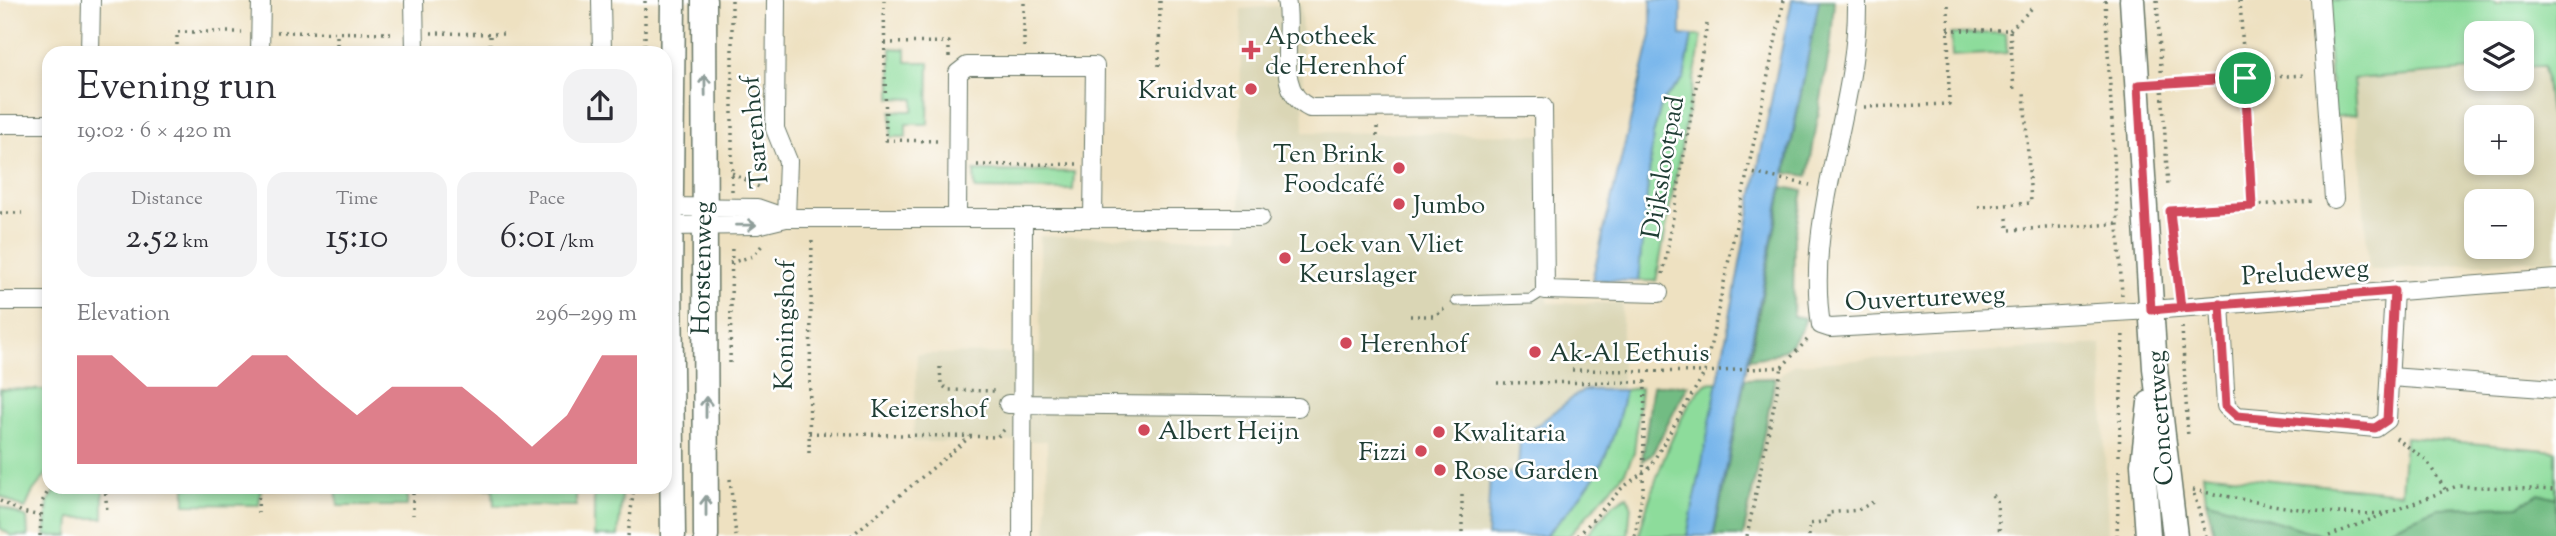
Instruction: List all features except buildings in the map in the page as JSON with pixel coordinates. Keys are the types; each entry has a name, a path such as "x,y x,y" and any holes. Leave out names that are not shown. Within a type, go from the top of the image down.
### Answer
{"street":[{"path":"90,46 91,0"},
{"path":"260,46 261,0"},
{"path":"414,0 415,46"},
{"path":"601,0 601,46"},
{"name":"Horstenweg","path":"672,46 673,0"},
{"name":"Horstenweg","path":"704,0 706,536"},
{"name":"Tsarenhof","path":"776,0 775,129 788,161 786,218"},
{"name":"Ouvertureweg","path":"1857,0 1857,28 1845,108 1821,233 1818,309 1821,325 1830,328 2151,310"},
{"name":"Concertweg","path":"2132,0 2155,368 2175,536"},
{"path":"2320,0 2334,199"},
{"path":"1287,2 1289,89 1298,102 1310,108 1543,107 1545,290 1659,293"},
{"path":"957,218 958,73 967,66 1095,66 1093,218"},
{"path":"0,124 42,124"},
{"name":"Koningshof","path":"672,217 733,216 757,225 786,218 1260,218"},
{"name":"Keizershof","path":"1022,536 1016,404 1023,218"},
{"name":"Preludeweg","path":"2151,310 2556,279"},
{"name":"Preludeweg","path":"2220,304 2226,406 2237,416 2375,428 2387,420 2394,291"},
{"path":"0,302 42,301"},
{"name":"Concertweg","path":"2148,536 2143,464 2155,368"},
{"path":"2390,377 2556,389"},
{"path":"1016,404 1298,407"},
{"name":"Horstenweg","path":"672,472 673,536"}],"lane":[{"path":"1456,301 1531,299 1545,290"}],"path":[{"path":"645,0 645,46"},
{"name":"Horstenweg","path":"730,374 733,216 732,0"},
{"path":"884,0 886,141 957,141"},
{"path":"1024,0 1024,66"},
{"path":"1159,65 1160,0"},
{"path":"1578,536 1621,489 1650,467 1705,372 1784,0"},
{"path":"1845,108 1949,104 1948,0"},
{"name":"Concertweg","path":"2105,0 2123,312 2119,457"},
{"name":"Concertweg","path":"2157,0 2170,211 2181,308 2188,443"},
{"path":"2240,0 2252,206"},
{"path":"1948,30 2010,30 2032,8"},
{"name":"Dijkslootpad","path":"1659,293 1707,24"},
{"path":"2010,30 2014,92"},
{"path":"177,46 177,32 503,34"},
{"path":"337,33 337,46"},
{"path":"490,34 490,46"},
{"path":"885,43 949,42 949,62 958,73"},
{"path":"2138,85 2324,74"},
{"path":"1978,207 2031,203 2024,91"},
{"path":"957,165 1094,164"},
{"path":"1747,172 1799,183"},
{"path":"2170,211 2334,199"},
{"path":"0,213 22,213"},
{"name":"Koningshof","path":"809,453 812,218"},
{"path":"2007,218 2008,230 2118,224"},
{"path":"1409,316 1434,316 1456,301"},
{"path":"1747,536 1782,367 1821,325"},
{"path":"940,367 941,384 948,390 999,391 1016,404"},
{"path":"1572,370 1705,372 1782,367"},
{"path":"1497,383 1646,382 1643,488 1635,536"},
{"name":"Keizershof","path":"809,433 997,437 1008,425 1016,404"},
{"path":"2387,420 2398,440 2426,460 2447,492"},
{"path":"850,536 970,437"},
{"name":"Concertweg","path":"2117,536 2119,470"},
{"path":"730,471 736,536"},
{"name":"Concertweg","path":"2191,479 2206,536"},
{"path":"2329,536 2457,486 2556,490"},
{"path":"2193,490 2307,512 2344,516 2391,513"},
{"path":"40,536 42,502 46,494"},
{"path":"106,494 107,512"},
{"path":"258,513 259,494"},
{"path":"413,494 413,515"},
{"path":"628,536 631,494"},
{"path":"1462,495 1462,536"},
{"path":"1992,495 1997,501 2000,536"},
{"path":"0,501 22,512 41,516"},
{"path":"1810,536 1809,524 1828,521 1828,513 1858,510 1875,501"}],"shaded area":[{"path":"1301,4 1304,132 1546,135 1548,303 1622,303 1622,394 1522,477 1493,536 1047,536 1047,441 913,442 917,354 1040,353 1040,236 1240,237 1241,9"},
{"path":"2556,69 2556,259 2369,270 2353,79 2464,74 2464,91 2534,91 2534,70"},
{"path":"2101,344 2108,536 1743,536 1775,378 1795,364"}],"green space":[{"path":"1819,0 1834,0 1831,41 1808,176 1786,173"},
{"path":"2325,0 2493,0 2502,3 2501,0 2556,0 2556,164 2544,66 2534,66 2534,21 2464,21 2464,71 2353,79 2356,115 2333,117"},
{"path":"2006,33 2007,53 1952,56 1951,34"},
{"path":"1692,36 1702,36 1656,281 1638,281 1653,135 1662,102 1684,78"},
{"path":"891,48 906,49 906,62 929,62 928,124 906,124 906,137 891,137 891,111 913,111 914,99 891,98"},
{"path":"974,171 1074,172 1073,190 975,189"},
{"path":"1783,187 1803,191 1794,237 1793,316 1806,318 1797,337 1785,349 1770,356 1750,359"},
{"path":"1775,378 1743,536 1714,536 1745,379"},
{"path":"1720,382 1687,536 1639,536 1666,453 1688,407 1698,392 1709,383"},
{"path":"1653,385 1688,385 1652,454 1642,461"},
{"path":"1641,388 1634,453 1625,472 1569,536 1545,536 1576,502 1598,470 1614,434 1625,390"},
{"path":"0,389 42,390 42,480 33,491 25,509 0,496"},
{"path":"2405,437 2556,451 2556,498 2539,493 2519,506 2438,508 2372,536 2325,536 2206,500 2203,473 2401,493"},
{"path":"2539,493 2556,498 2556,536 2372,536 2438,508 2519,506"},
{"path":"53,494 103,494 103,518 70,518 69,536 45,536 48,502"},
{"path":"185,494 260,494 259,505 185,504"},
{"path":"337,494 407,494 407,506 338,506"},
{"path":"493,494 576,494 576,506 494,505"},
{"path":"594,494 621,494 618,536 594,536"},
{"path":"1627,496 1631,504 1628,536 1586,536 1611,506"},
{"path":"2206,500 2325,536 2215,536"},
{"path":"0,506 27,518 28,536 12,536 0,528"}],"water":[{"path":"1651,0 1681,0 1681,35 1692,36 1684,78 1662,102 1653,135 1638,281 1592,280 1651,35"},
{"path":"1792,0 1819,0 1713,536 1687,536 1764,134"},
{"path":"1583,390 1625,390 1607,453 1588,486 1545,536 1487,536 1490,475 1514,473 1518,469 1520,438 1531,435 1532,429"}],"place":[{"name":"Apotheek de Herenhof","path":"1251,50"},
{"name":"Kruidvat","path":"1251,89"},
{"name":"Ten Brink Foodcafé","path":"1399,168"},
{"name":"Jumbo","path":"1399,204"},
{"name":"Loek van Vliet Keurslager","path":"1285,258"},
{"name":"Herenhof","path":"1346,343"},
{"name":"Ak-Al Eethuis","path":"1535,352"},
{"name":"Albert Heijn","path":"1144,430"},
{"name":"Kwalitaria","path":"1439,432"},
{"name":"Fizzi","path":"1421,451"},
{"name":"Rose Garden","path":"1440,470"}],"route":[{"path":"2245,78 2138,85 2151,310 2181,308 2220,304 2226,406 2237,416 2375,428 2387,420 2394,291 2220,304 2181,308 2170,211 2252,206 2245,78"}]}
